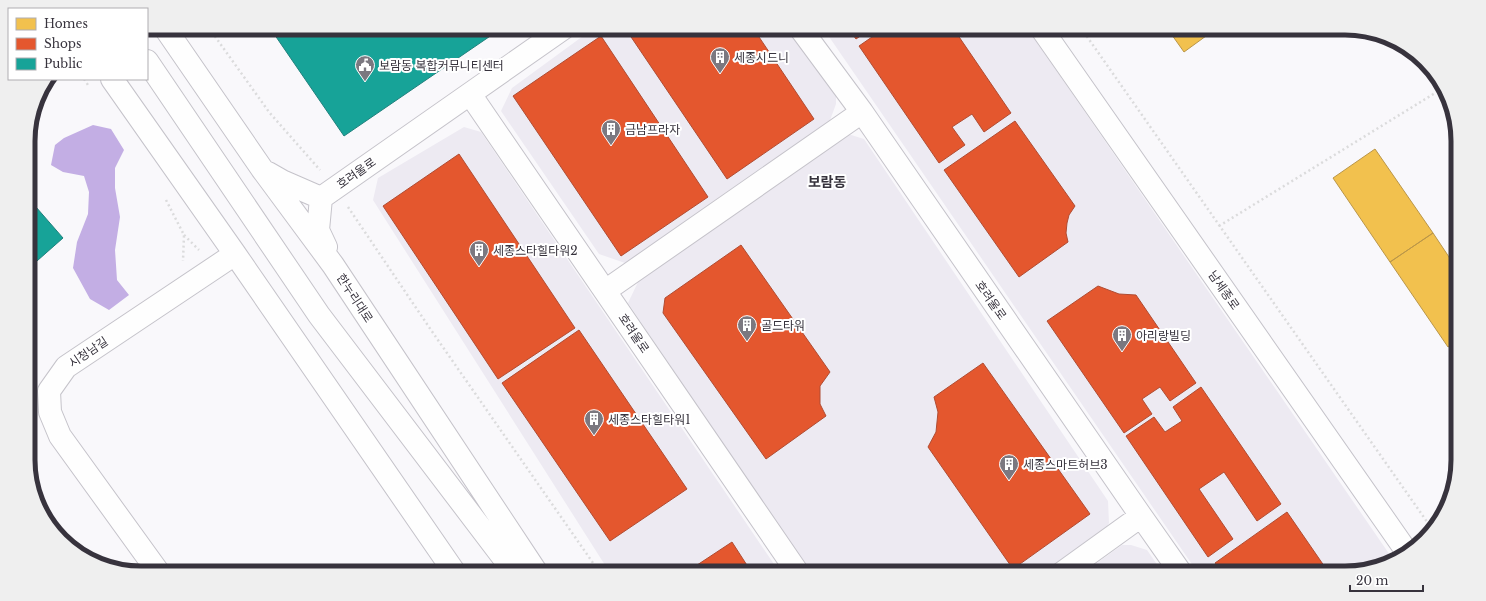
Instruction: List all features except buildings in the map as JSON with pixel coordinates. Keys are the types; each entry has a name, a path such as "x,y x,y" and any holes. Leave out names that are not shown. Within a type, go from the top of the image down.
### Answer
{"street":[{"name":"한누리대로","path":"170,35 262,170 333,265 532,566"},
{"name":"호려울로","path":"328,193 554,35"},
{"name":"호려울로","path":"805,35 862,112 1176,566"},
{"name":"남세종로","path":"1046,35 1404,548"},
{"path":"148,63 319,315 510,566"},
{"path":"113,80 235,254 450,566"},
{"name":"호려울로","path":"470,94 793,566"},
{"path":"605,291 862,112"},
{"path":"262,170 282,182 328,193 318,230 333,265"},
{"name":"시청남길","path":"154,566 60,436 50,412 49,391 66,367 235,254"},
{"path":"1072,566 1141,516"}],"path":[{"path":"214,35 328,193 431,330 595,566"},
{"path":"1086,35 1218,226 1429,524"},
{"path":"1218,226 1438,91"}],"shaded area":[{"path":"584,35 798,35 836,90 836,104 829,123 643,255 625,263 599,254 501,111 512,88"},
{"path":"828,35 1032,35 1390,556 1366,564 1352,566 1193,566"},
{"path":"93,125 111,129 124,150 115,168 115,188 120,217 115,250 117,280 129,295 109,310 90,299 73,268 77,242 88,214 89,192 84,176 63,172 51,165 55,145 64,138"},
{"path":"464,127 481,132 775,566 606,566 373,200 378,178"},
{"path":"848,134 864,139 1108,501 1109,523 1102,535 1058,566 805,566 628,303 639,280"},
{"path":"1122,545 1131,545 1147,550 1158,566 1093,566"}],"place":[{"name":"세종시드니","path":"720,74"},
{"name":"보람동 복합커뮤니티센터","path":"365,82"},
{"name":"금남프라자","path":"611,146"},
{"name":"세종스타힐타워2","path":"479,267"},
{"name":"골드타워","path":"747,342"},
{"name":"아리랑빌딩","path":"1122,352"},
{"name":"세종스타힐타워1","path":"594,436"},
{"name":"세종스마트허브3","path":"1009,481"}],"district":[{"name":"보람동","path":"827,182"}]}
